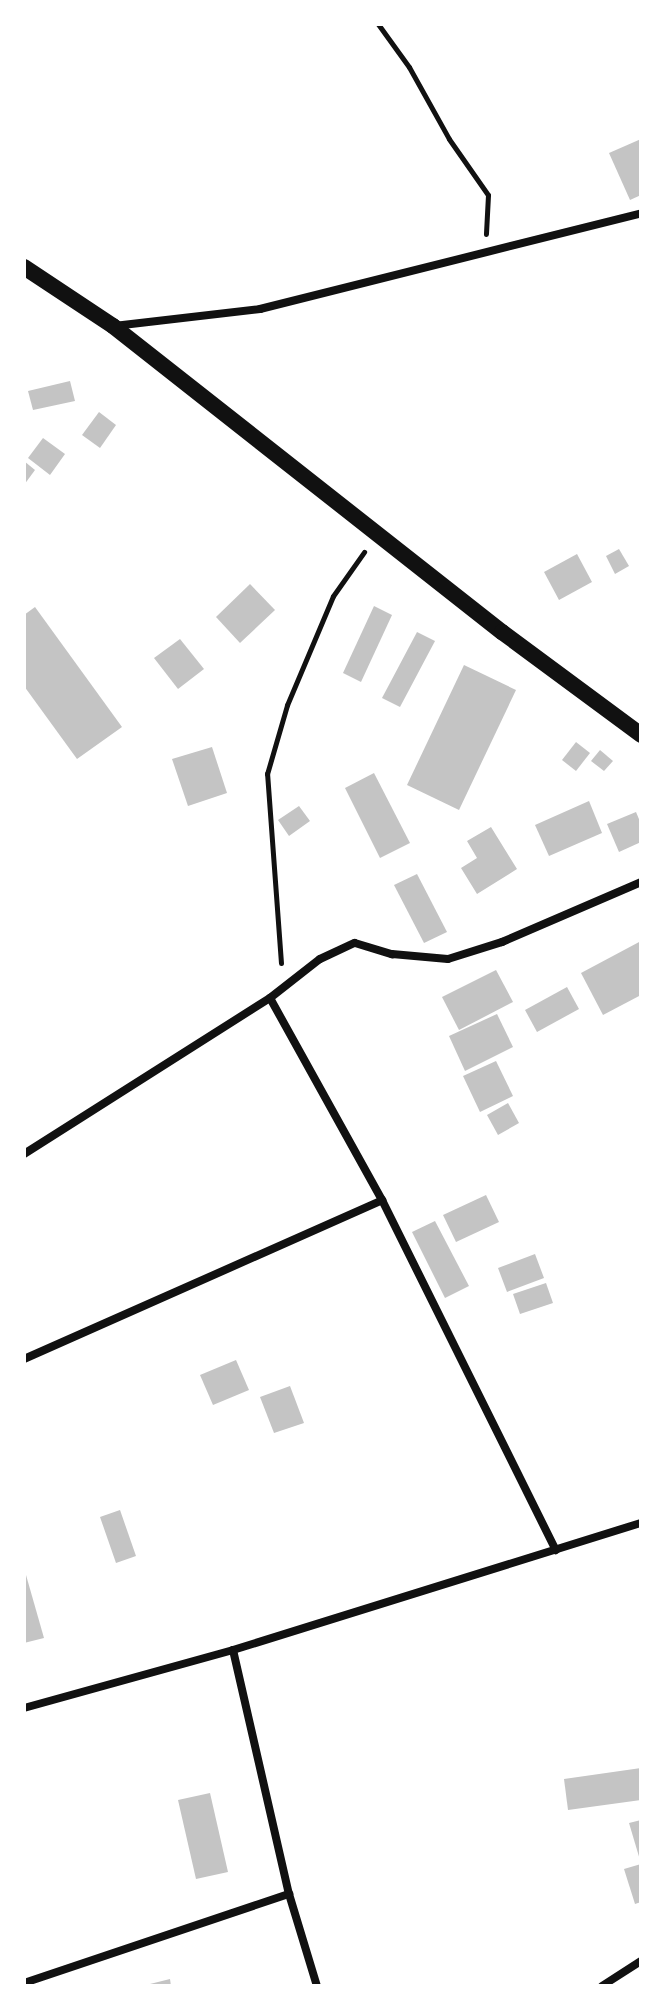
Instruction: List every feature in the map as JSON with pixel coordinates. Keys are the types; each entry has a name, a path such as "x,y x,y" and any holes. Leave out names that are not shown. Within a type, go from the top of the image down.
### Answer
{"main road":[{"path":"24,267 113,326 378,531 502,632 641,735"}],"street":[{"path":"113,326 260,309 641,213"},
{"path":"24,1154 270,998 320,959 355,943 392,954 448,959 502,942 641,882"},
{"path":"270,998 382,1200 556,1550"},
{"path":"24,1359 382,1200"},
{"path":"24,1708 233,1650 641,1523"},
{"path":"233,1650 289,1894 317,1986"},
{"path":"24,1983 289,1894"},
{"path":"602,1986 641,1961"}],"path":[{"path":"378,24 409,67 449,139 488,195 484,252"},
{"path":"270,998 283,956 275,902 267,774 287,705 333,596 378,531"}],"building":[{"path":"641,139 641,195 630,200 609,153"},
{"path":"70,381 75,401 33,410 28,391"},
{"path":"99,412 116,425 100,448 82,435"},
{"path":"43,438 65,454 50,475 28,458"},
{"path":"24,461 35,470 24,485"},
{"path":"619,549 629,566 615,574 606,556"},
{"path":"577,554 592,582 559,600 544,572"},
{"path":"250,584 275,610 240,643 216,617"},
{"path":"374,606 392,615 361,682 343,673"},
{"path":"35,607 122,727 77,759 24,686 24,615"},
{"path":"417,632 435,641 400,707 382,698"},
{"path":"180,639 204,669 178,689 154,658"},
{"path":"464,665 516,690 459,810 407,785"},
{"path":"576,742 590,753 576,771 562,760"},
{"path":"212,747 227,793 188,806 172,759"},
{"path":"600,750 613,761 604,771 591,761"},
{"path":"374,773 410,843 380,858 345,788"},
{"path":"589,801 602,833 549,856 535,825"},
{"path":"299,806 310,821 289,836 278,820"},
{"path":"636,812 641,824 641,842 619,852 607,824"},
{"path":"491,827 517,869 477,894 461,868 477,858 467,841"},
{"path":"417,874 447,932 424,943 394,885"},
{"path":"641,941 641,995 603,1015 581,973"},
{"path":"496,970 513,1002 459,1030 442,997"},
{"path":"567,987 579,1009 537,1032 525,1010"},
{"path":"497,1014 513,1047 465,1071 449,1036"},
{"path":"496,1061 513,1096 480,1112 463,1076"},
{"path":"508,1103 519,1123 498,1135 487,1115"},
{"path":"486,1195 499,1222 456,1242 443,1215"},
{"path":"435,1221 469,1286 445,1298 412,1232"},
{"path":"535,1254 544,1278 507,1292 498,1268"},
{"path":"546,1283 553,1303 520,1314 513,1294"},
{"path":"236,1360 249,1390 213,1405 200,1375"},
{"path":"290,1386 304,1423 274,1433 260,1397"},
{"path":"120,1510 136,1556 116,1563 100,1517"},
{"path":"24,1568 44,1638 24,1643"},
{"path":"641,1768 641,1800 568,1810 564,1779"},
{"path":"210,1793 228,1872 196,1879 178,1800"},
{"path":"641,1820 641,1860 640,1860 629,1823"},
{"path":"641,1864 641,1902 635,1904 624,1869"},
{"path":"170,1979 171,1986 146,1986 146,1985"}]}
